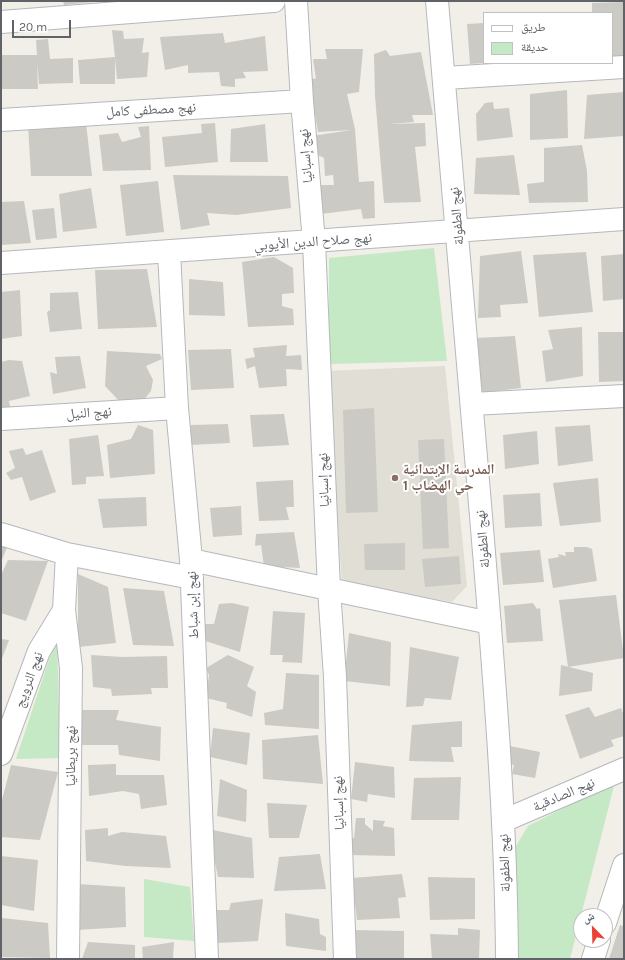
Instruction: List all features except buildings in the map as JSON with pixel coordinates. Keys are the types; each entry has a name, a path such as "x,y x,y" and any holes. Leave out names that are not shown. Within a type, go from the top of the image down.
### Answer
{"street":[{"path":"1,22 274,1"},
{"name":"نهج إسبانيا","path":"296,1 302,101 314,242 329,589 335,677 345,959"},
{"name":"نهج الطفولة","path":"436,1 445,78 495,682 503,821 507,959"},
{"path":"445,78 624,67"},
{"name":"نهج مصطفى كامل","path":"1,120 302,101"},
{"name":"نهج صلاح الدين الأيوبي","path":"1,263 624,219"},
{"name":"نهج إبن شباط","path":"169,252 177,408 192,569 207,959"},
{"path":"472,404 624,399"},
{"name":"نهج النيل","path":"1,419 177,408"},
{"path":"1,534 67,554 192,569 329,589 490,623"},
{"name":"نهج بريطانيا","path":"67,554 64,610 71,668 68,959"},
{"name":"نهج النرويج","path":"1,754 38,651 64,610"},
{"name":"نهج الصادقية","path":"503,821 624,769"},
{"path":"610,908 624,865"},
{"path":"593,959 597,948"}],"shaded area":[{"name":"المدرسة الإبتدائية حي الهضاب 1","path":"445,366 467,586 452,602 342,584 327,371"}],"green space":[{"path":"434,248 447,361 329,364 329,258"},
{"path":"57,636 60,758 16,759"},
{"path":"615,782 583,908 573,908 573,947 570,959 514,958 516,846 528,826"},
{"path":"144,879 190,887 194,941 144,937"}],"place":[{"name":"المدرسة الإبتدائية حي الهضاب 1","path":"395,478"}]}
